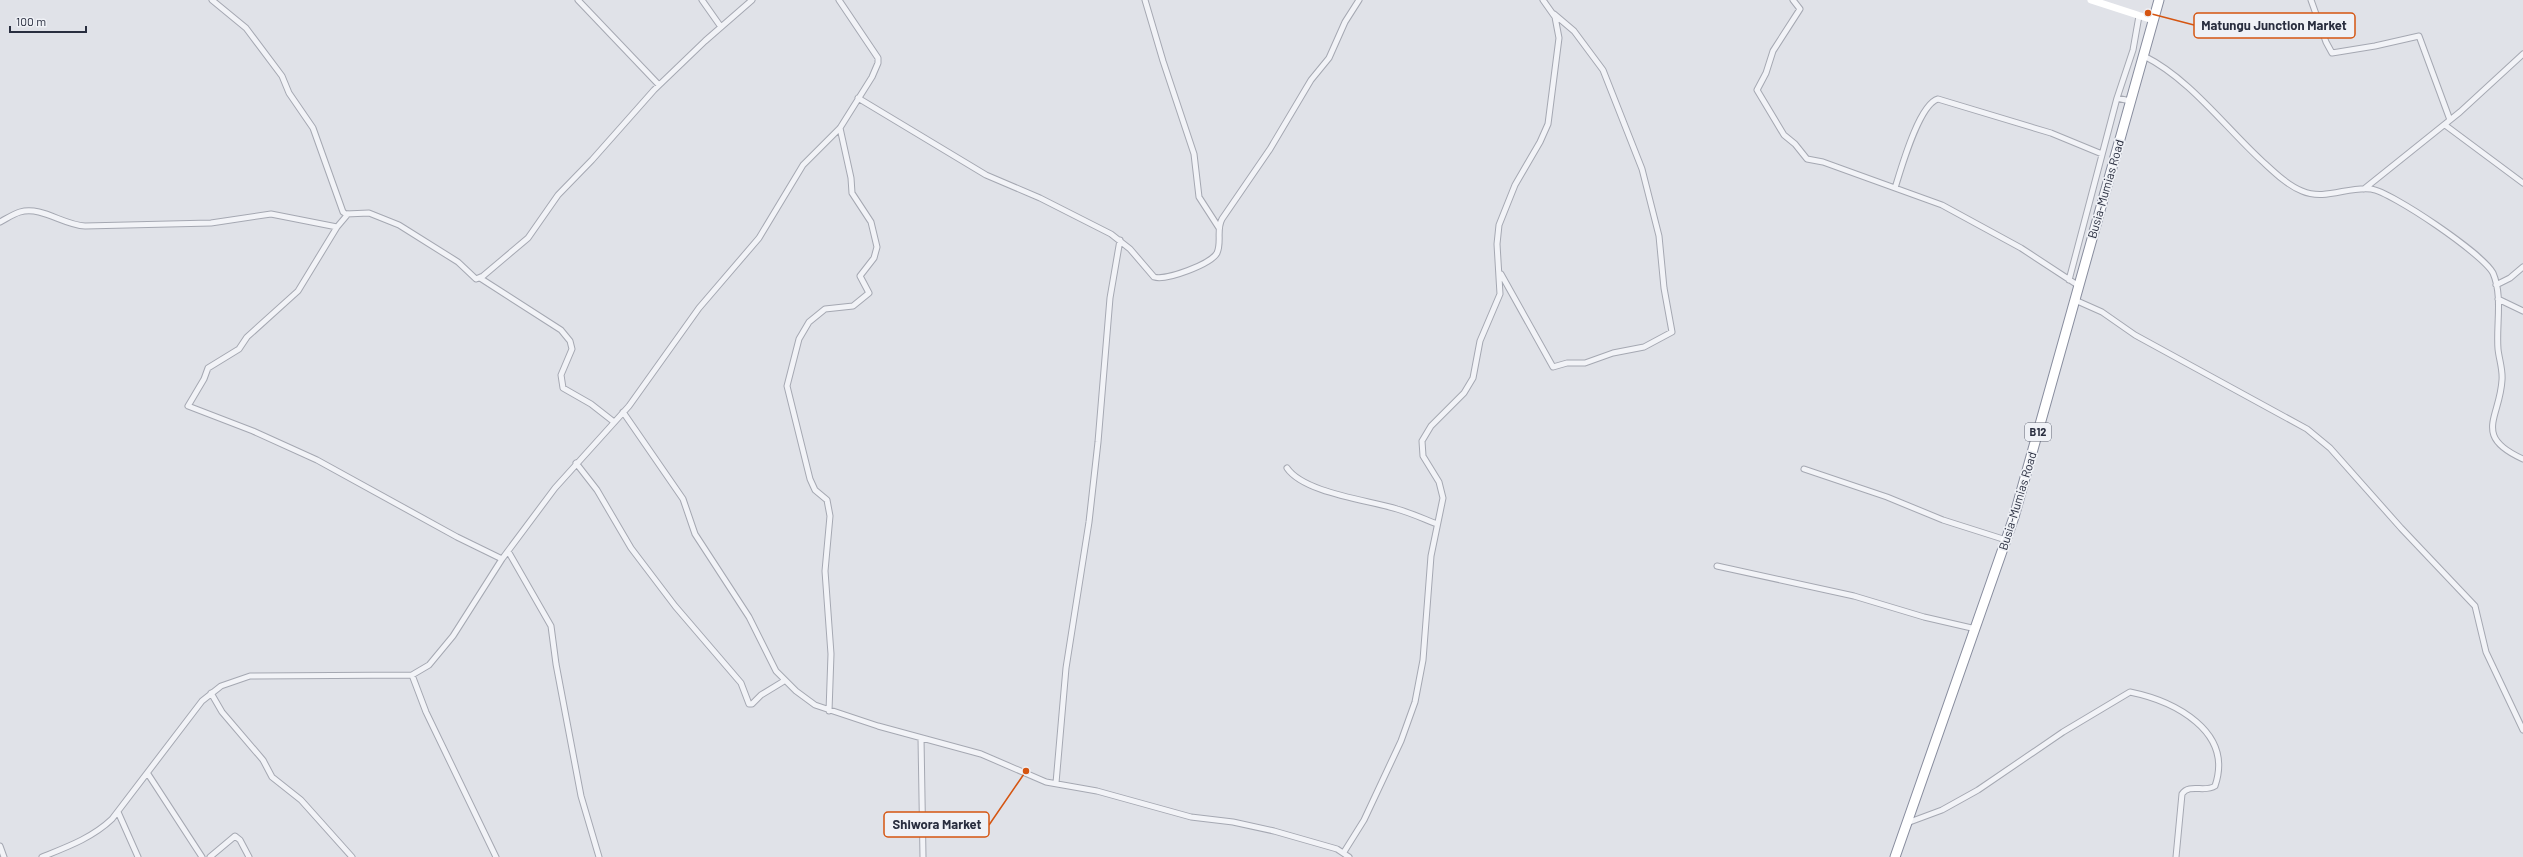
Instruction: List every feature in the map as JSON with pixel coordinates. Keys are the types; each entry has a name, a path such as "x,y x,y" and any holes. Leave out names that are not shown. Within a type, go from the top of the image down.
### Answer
{"highway":[{"name":"Busia-Mumias Road","path":"1895,857 2006,540 2159,0"}],"street":[{"path":"212,0 246,28 280,72 292,98 310,121 343,212 348,214 369,213 398,225 458,262 473,278 480,278 564,333 572,346 561,375 562,388 591,404 614,422"},
{"path":"578,0 627,49 659,85"},
{"path":"702,0 721,27"},
{"path":"480,278 528,238 558,195 659,85 752,0"},
{"path":"42,857 71,846 94,834 118,812 210,693 227,683 250,676 412,675 429,665 453,636 502,559 576,463 623,412 699,308 759,238 803,165 840,128 872,78 878,60 839,0"},
{"path":"1146,0 1163,61 1194,154 1199,197 1219,228"},
{"path":"858,98 986,175 1040,198 1120,240 1154,277 1159,278 1182,272 1210,260 1218,249 1219,228 1289,115 1329,58 1349,16 1359,0"},
{"path":"1500,274 1553,367 1567,363 1585,363 1613,353 1644,347 1672,332 1664,288 1659,236 1642,169 1603,70 1574,31 1553,13 1543,0"},
{"path":"1793,0 1800,9 1773,51 1766,73 1757,87 1759,96 1784,134 1796,144 1807,159 1823,162 1947,208 2017,246 2079,286"},
{"path":"2091,0 2153,20"},
{"path":"2310,0 2332,53 2375,46 2419,36 2450,120"},
{"path":"1344,852 1364,820 1413,713 1423,660 1431,556 1443,493 1423,456 1422,441 1431,426 1471,383 1476,368 1481,337 1499,299 1500,274 1497,244 1499,225 1515,185 1540,142 1548,124 1558,49 1558,30 1553,13"},
{"path":"2069,280 2117,98 2133,50 2139,16"},
{"path":"2364,189 2445,125 2523,54"},
{"path":"2144,56 2176,78 2253,153 2292,186 2315,195 2364,189 2376,190 2387,194 2465,246 2487,264 2496,285 2498,299 2498,349 2502,380 2492,425 2496,439 2502,446 2523,459"},
{"path":"2117,98 2130,101"},
{"path":"1895,188 1911,140 1928,106 1936,99 1941,99 2051,133 2102,154"},
{"path":"2445,125 2523,183"},
{"path":"829,711 831,654 825,570 830,527 829,508 827,500 815,490 810,479 787,384 799,339 809,322 826,308 853,306 869,294 860,276 876,254 876,239 870,220 852,193 851,178 840,128"},
{"path":"0,222 18,213 27,211 44,213 69,224 85,226 211,223 271,214 338,227"},
{"path":"348,214 338,227 302,286 247,336 239,348 208,368 204,379 188,406 253,431 317,460 457,537 502,559"},
{"path":"1056,783 1066,668 1089,522 1098,442 1110,298 1120,240"},
{"path":"2496,285 2510,278 2523,267"},
{"path":"2498,299 2523,311"},
{"path":"2075,300 2102,312 2135,335 2308,429 2325,443 2423,552 2475,606 2486,652 2523,730"},
{"path":"623,412 682,499 699,541 742,606 771,664 784,681 806,699 829,711 981,754 1039,780 1097,790 1191,817 1246,825 1344,852 1349,857"},
{"path":"576,463 597,490 631,548 675,606 741,683 749,704 752,704 761,695 784,681"},
{"path":"1287,468 1294,478 1315,487 1399,509 1437,524"},
{"path":"1804,469 1887,497 1943,520 2006,540"},
{"path":"508,551 551,626 556,664 581,796 599,857"},
{"path":"1717,566 1854,596 1924,617 1976,629"},
{"path":"412,675 426,712 496,857"},
{"path":"1907,823 1942,810 1978,790 2124,694 2132,692 2182,711 2203,728 2216,746 2217,774 2215,786 2209,788 2188,788 2182,794 2176,857"},
{"path":"210,693 222,712 263,760 272,777 301,800 352,857"},
{"path":"921,738 924,857"},
{"path":"148,774 202,857"},
{"path":"118,812 138,857"},
{"path":"210,857 235,836 240,840 249,857"},
{"path":"0,846 4,857"}],"place":[{"name":"Matungu Junction Market","path":"2148,13"},
{"name":"Shiwora Market","path":"1026,771"}]}
